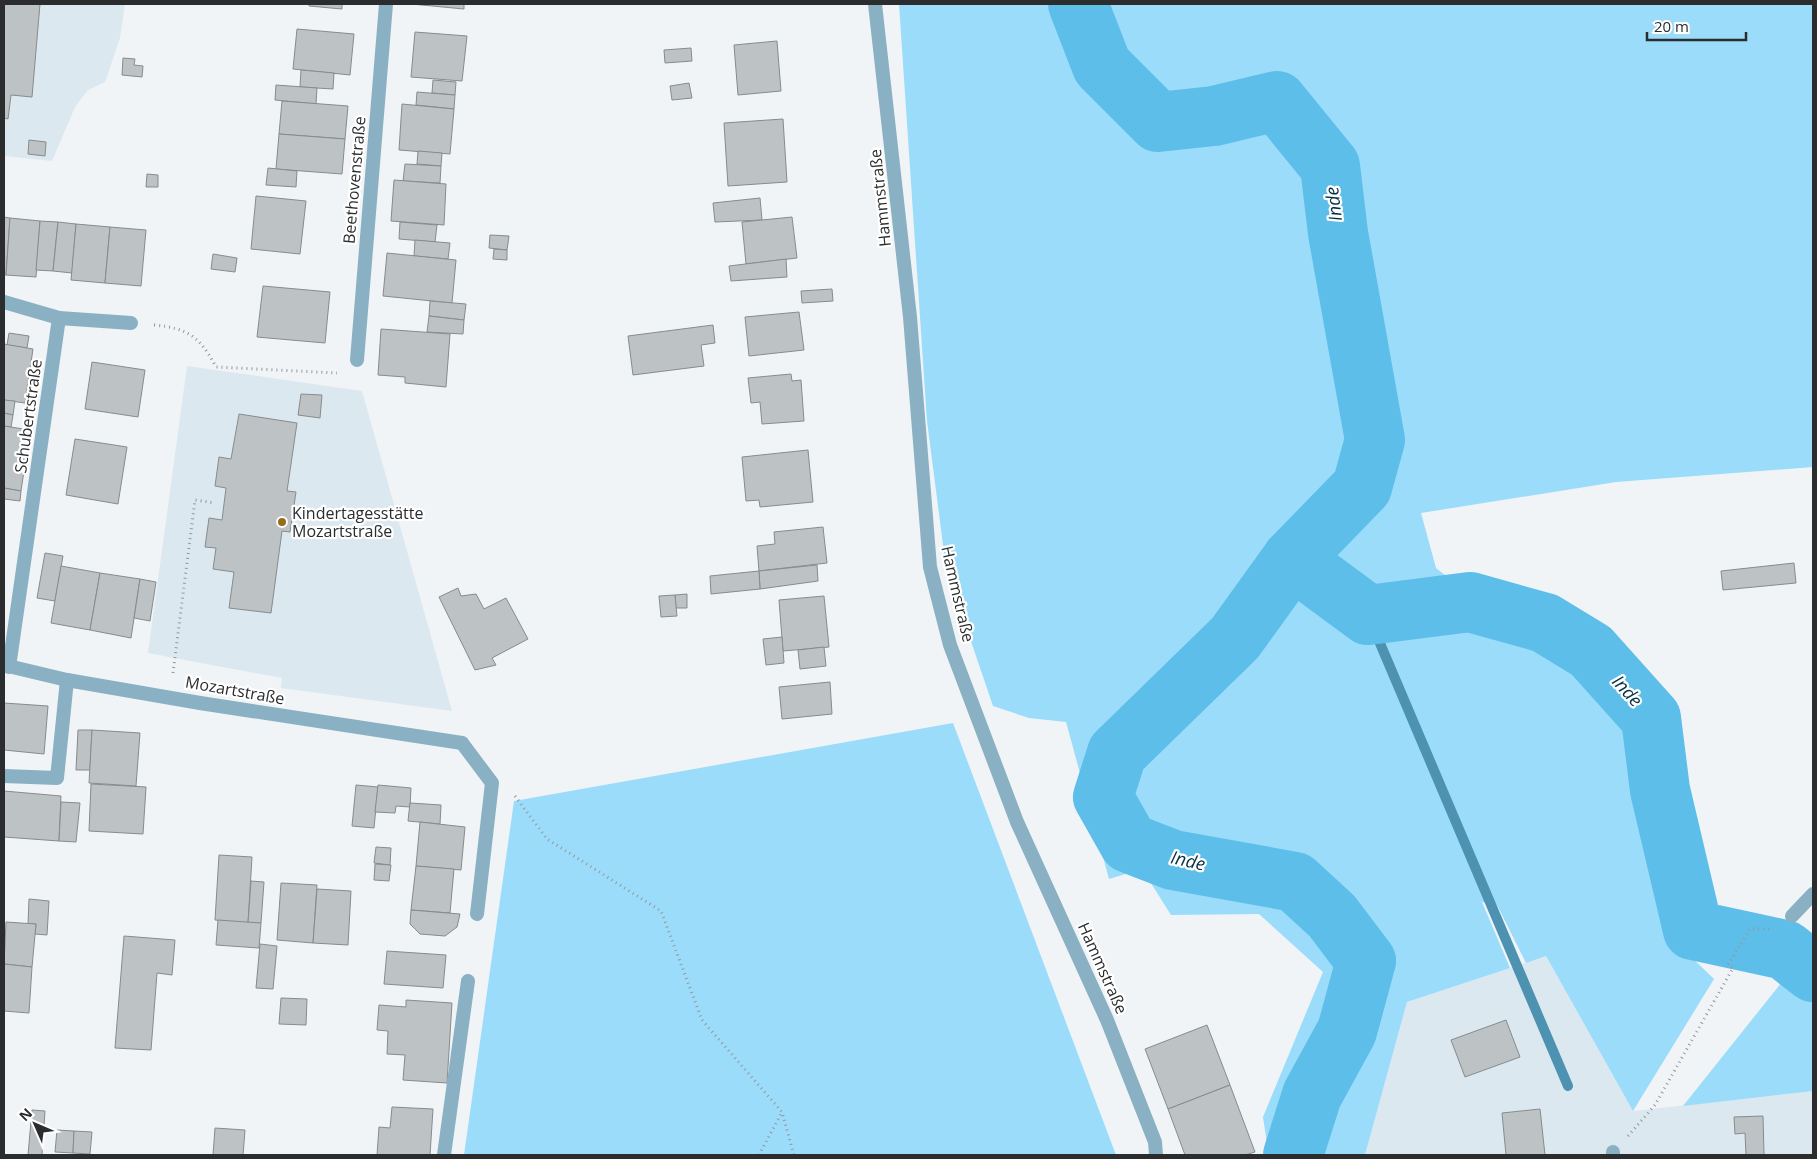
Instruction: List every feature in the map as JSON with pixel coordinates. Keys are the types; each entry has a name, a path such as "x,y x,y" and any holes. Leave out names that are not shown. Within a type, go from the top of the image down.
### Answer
{"street":[{"name":"Beethovenstraße","path":"357,360 386,4"},
{"name":"Hammstraße","path":"875,4 910,318 930,567 950,645 1017,822 1107,1020 1155,1142 1156,1155"},
{"path":"4,302 59,318 131,323"},
{"name":"Schubertstraße","path":"6,666 59,318"},
{"name":"Mozartstraße","path":"6,666 68,680 284,717 462,743 492,783 478,914"},
{"path":"4,776 57,778 68,680"},
{"path":"1792,916 1813,894"},
{"path":"444,1155 468,981"}],"path":[{"path":"131,323 177,327 195,337 208,352 216,367 332,374"},
{"path":"170,696 195,500 215,503"},
{"path":"514,795 547,838 661,911 702,1020 782,1112 794,1155"},
{"path":"1613,1154 1655,1104 1733,968 1728,965 1750,930"},
{"path":"759,1155 782,1112"}],"shaded area":[{"path":"4,4 125,4 120,38 105,82 88,90 75,107 52,161 4,156"},
{"path":"899,4 1813,4 1813,467 1616,482 1421,513 1436,568 1464,590 1458,609 1514,624 1582,659 1643,721 1679,945 1714,979 1633,1111 1546,956 1526,963 1497,905 1482,902 1510,968 1407,1002 1365,1155 1267,1155 1268,1150 1263,1117 1323,972 1259,914 1171,915 1142,869 1109,879 1066,722 1029,718 993,706 946,568 927,421"},
{"name":"Kindertagesstätte Mozartstraße","path":"187,366 362,391 452,711 281,688 282,678 148,653"},
{"path":"953,723 1116,1155 464,1155 514,801"},
{"path":"1813,943 1813,1091 1683,1106"},
{"path":"1546,956 1633,1111 1813,1091 1813,1155 1365,1155 1407,1002"}],"building":[{"path":"4,4 40,4 32,97 11,95 8,119 4,118"},
{"path":"309,4 342,4 342,9 309,6"},
{"path":"411,4 464,4 464,9"},
{"path":"297,29 354,34 350,75 293,69"},
{"path":"415,32 467,36 462,81 411,77"},
{"path":"777,41 781,91 738,95 734,45"},
{"path":"691,48 692,61 665,63 664,50"},
{"path":"123,58 135,59 134,65 143,66 142,77 122,75"},
{"path":"301,70 334,73 333,89 300,87"},
{"path":"433,80 456,82 455,95 432,93"},
{"path":"689,83 692,98 672,100 670,86"},
{"path":"276,85 317,88 316,104 275,100"},
{"path":"417,92 455,95 454,109 416,105"},
{"path":"282,101 348,106 345,139 279,134"},
{"path":"402,104 454,109 450,154 399,150"},
{"path":"783,119 787,182 728,186 724,123"},
{"path":"279,134 345,139 342,174 276,169"},
{"path":"29,140 46,142 45,156 28,154"},
{"path":"418,151 442,153 441,166 417,164"},
{"path":"405,164 441,166 440,183 403,181"},
{"path":"268,168 297,171 296,187 266,185"},
{"path":"147,174 158,175 158,187 146,187"},
{"path":"394,180 446,184 444,225 391,221"},
{"path":"256,196 306,201 300,254 251,249"},
{"path":"760,198 762,220 715,222 713,203"},
{"path":"4,217 10,218 6,275 4,275"},
{"path":"792,217 797,258 746,264 742,222"},
{"path":"10,218 40,221 36,277 6,275"},
{"path":"40,221 58,222 53,271 36,270"},
{"path":"58,222 76,224 72,273 53,271"},
{"path":"400,222 437,225 435,242 399,239"},
{"path":"76,224 110,227 105,283 71,280"},
{"path":"110,227 146,230 141,286 105,283"},
{"path":"490,235 509,236 507,250 489,248"},
{"path":"415,240 450,243 448,259 414,256"},
{"path":"494,249 507,250 507,260 493,259"},
{"path":"387,253 456,260 452,303 383,296"},
{"path":"213,254 237,258 235,272 211,269"},
{"path":"786,259 787,277 731,281 729,266"},
{"path":"263,286 330,292 325,343 257,337"},
{"path":"832,289 833,301 802,303 801,291"},
{"path":"430,301 466,304 464,320 429,316"},
{"path":"799,312 804,350 749,356 745,317"},
{"path":"429,316 464,320 463,334 427,332"},
{"path":"713,325 715,343 701,345 704,366 633,375 628,336"},
{"path":"381,329 450,334 446,387 405,383 405,377 378,375"},
{"path":"9,333 29,336 27,348 7,345"},
{"path":"4,344 33,349 25,403 4,400"},
{"path":"92,362 145,370 138,417 85,409"},
{"path":"791,374 792,381 801,380 804,421 762,424 760,402 751,403 748,378"},
{"path":"301,394 322,395 320,418 298,415"},
{"path":"4,400 15,401 13,415 4,413"},
{"path":"4,413 13,415 11,427 4,426"},
{"path":"239,414 297,423 287,491 296,492 290,532 282,531 271,613 229,608 234,572 213,569 216,548 205,547 209,518 222,520 226,488 215,486 219,457 231,459"},
{"path":"4,426 30,430 21,491 4,488"},
{"path":"75,439 127,447 118,504 66,495"},
{"path":"808,450 813,502 760,507 759,500 746,501 742,457"},
{"path":"4,488 21,491 20,501 4,499"},
{"path":"823,527 827,563 759,571 757,546 775,544 774,532"},
{"path":"45,553 63,556 55,601 37,598"},
{"path":"1794,563 1796,583 1723,590 1721,571"},
{"path":"817,565 818,581 760,589 759,571"},
{"path":"61,566 100,573 90,630 51,623"},
{"path":"759,571 760,589 711,594 710,576"},
{"path":"100,573 140,579 131,638 90,630"},
{"path":"140,579 156,582 150,621 134,618"},
{"path":"458,588 461,596 476,594 484,609 506,598 528,639 492,658 496,665 475,670 439,597"},
{"path":"687,594 687,608 676,608 675,595"},
{"path":"675,595 677,616 661,617 659,596"},
{"path":"824,596 829,647 783,651 779,600"},
{"path":"782,637 784,663 766,665 763,639"},
{"path":"824,647 826,666 800,669 798,650"},
{"path":"830,682 832,714 782,719 779,687"},
{"path":"4,703 48,706 44,754 4,750"},
{"path":"78,730 92,730 90,770 76,770"},
{"path":"92,730 140,733 136,786 89,783"},
{"path":"91,784 146,787 143,834 89,831"},
{"path":"356,785 378,787 374,828 352,826"},
{"path":"378,785 411,788 410,807 396,806 395,813 375,812"},
{"path":"4,791 61,796 59,841 4,837"},
{"path":"61,802 80,803 76,842 59,841"},
{"path":"410,803 441,805 440,824 408,821"},
{"path":"420,822 465,827 461,870 416,866"},
{"path":"376,847 391,848 390,865 374,863"},
{"path":"219,855 252,857 248,923 215,920"},
{"path":"375,864 391,865 389,881 374,880"},
{"path":"416,866 454,869 450,913 411,910"},
{"path":"251,881 264,882 261,923 248,923"},
{"path":"281,883 317,885 313,943 277,940"},
{"path":"317,889 351,891 348,945 313,943"},
{"path":"29,899 49,901 47,935 35,934 36,924 28,924"},
{"path":"411,910 460,914 457,927 445,936 420,934 410,924"},
{"path":"218,920 261,923 259,948 216,945"},
{"path":"6,922 36,924 32,967 4,964"},
{"path":"124,936 175,940 172,975 157,973 151,1050 115,1048"},
{"path":"260,944 277,946 273,989 256,988"},
{"path":"387,951 446,955 443,988 384,984"},
{"path":"4,964 32,967 29,1013 4,1011"},
{"path":"281,998 307,999 306,1025 279,1024"},
{"path":"406,1000 452,1003 447,1083 403,1080 405,1055 387,1054 388,1031 377,1030 379,1005 406,1007"},
{"path":"1506,1020 1520,1057 1465,1077 1451,1040"},
{"path":"1207,1025 1230,1085 1168,1109 1145,1049"},
{"path":"1230,1085 1255,1152 1245,1155 1185,1155 1168,1109"},
{"path":"392,1107 433,1109 430,1155 377,1155 379,1127 390,1128"},
{"path":"1540,1109 1545,1155 1506,1155 1502,1113"},
{"path":"32,1110 45,1111 42,1155 28,1155"},
{"path":"1763,1116 1764,1155 1746,1155 1745,1133 1735,1134 1734,1117"},
{"path":"215,1128 245,1130 243,1155 213,1155"},
{"path":"57,1130 74,1131 73,1153 55,1152"},
{"path":"74,1131 92,1132 90,1154 73,1153"}],"waterway":[{"name":"Inde","path":"1078,4 1102,66 1158,122 1214,116 1277,101 1330,166 1338,233 1375,440 1362,487 1292,559 1235,638 1117,753 1103,797 1129,843 1173,860 1295,882 1332,916 1366,961 1347,1031 1312,1095 1293,1155"},
{"name":"Inde","path":"1292,559 1368,615 1470,602 1545,623 1591,651 1651,718 1660,790 1693,930 1785,950 1813,972"},
{"path":"1368,615 1568,1086"}],"place":[{"name":"Kindertagesstätte Mozartstraße","path":"282,522"}]}
